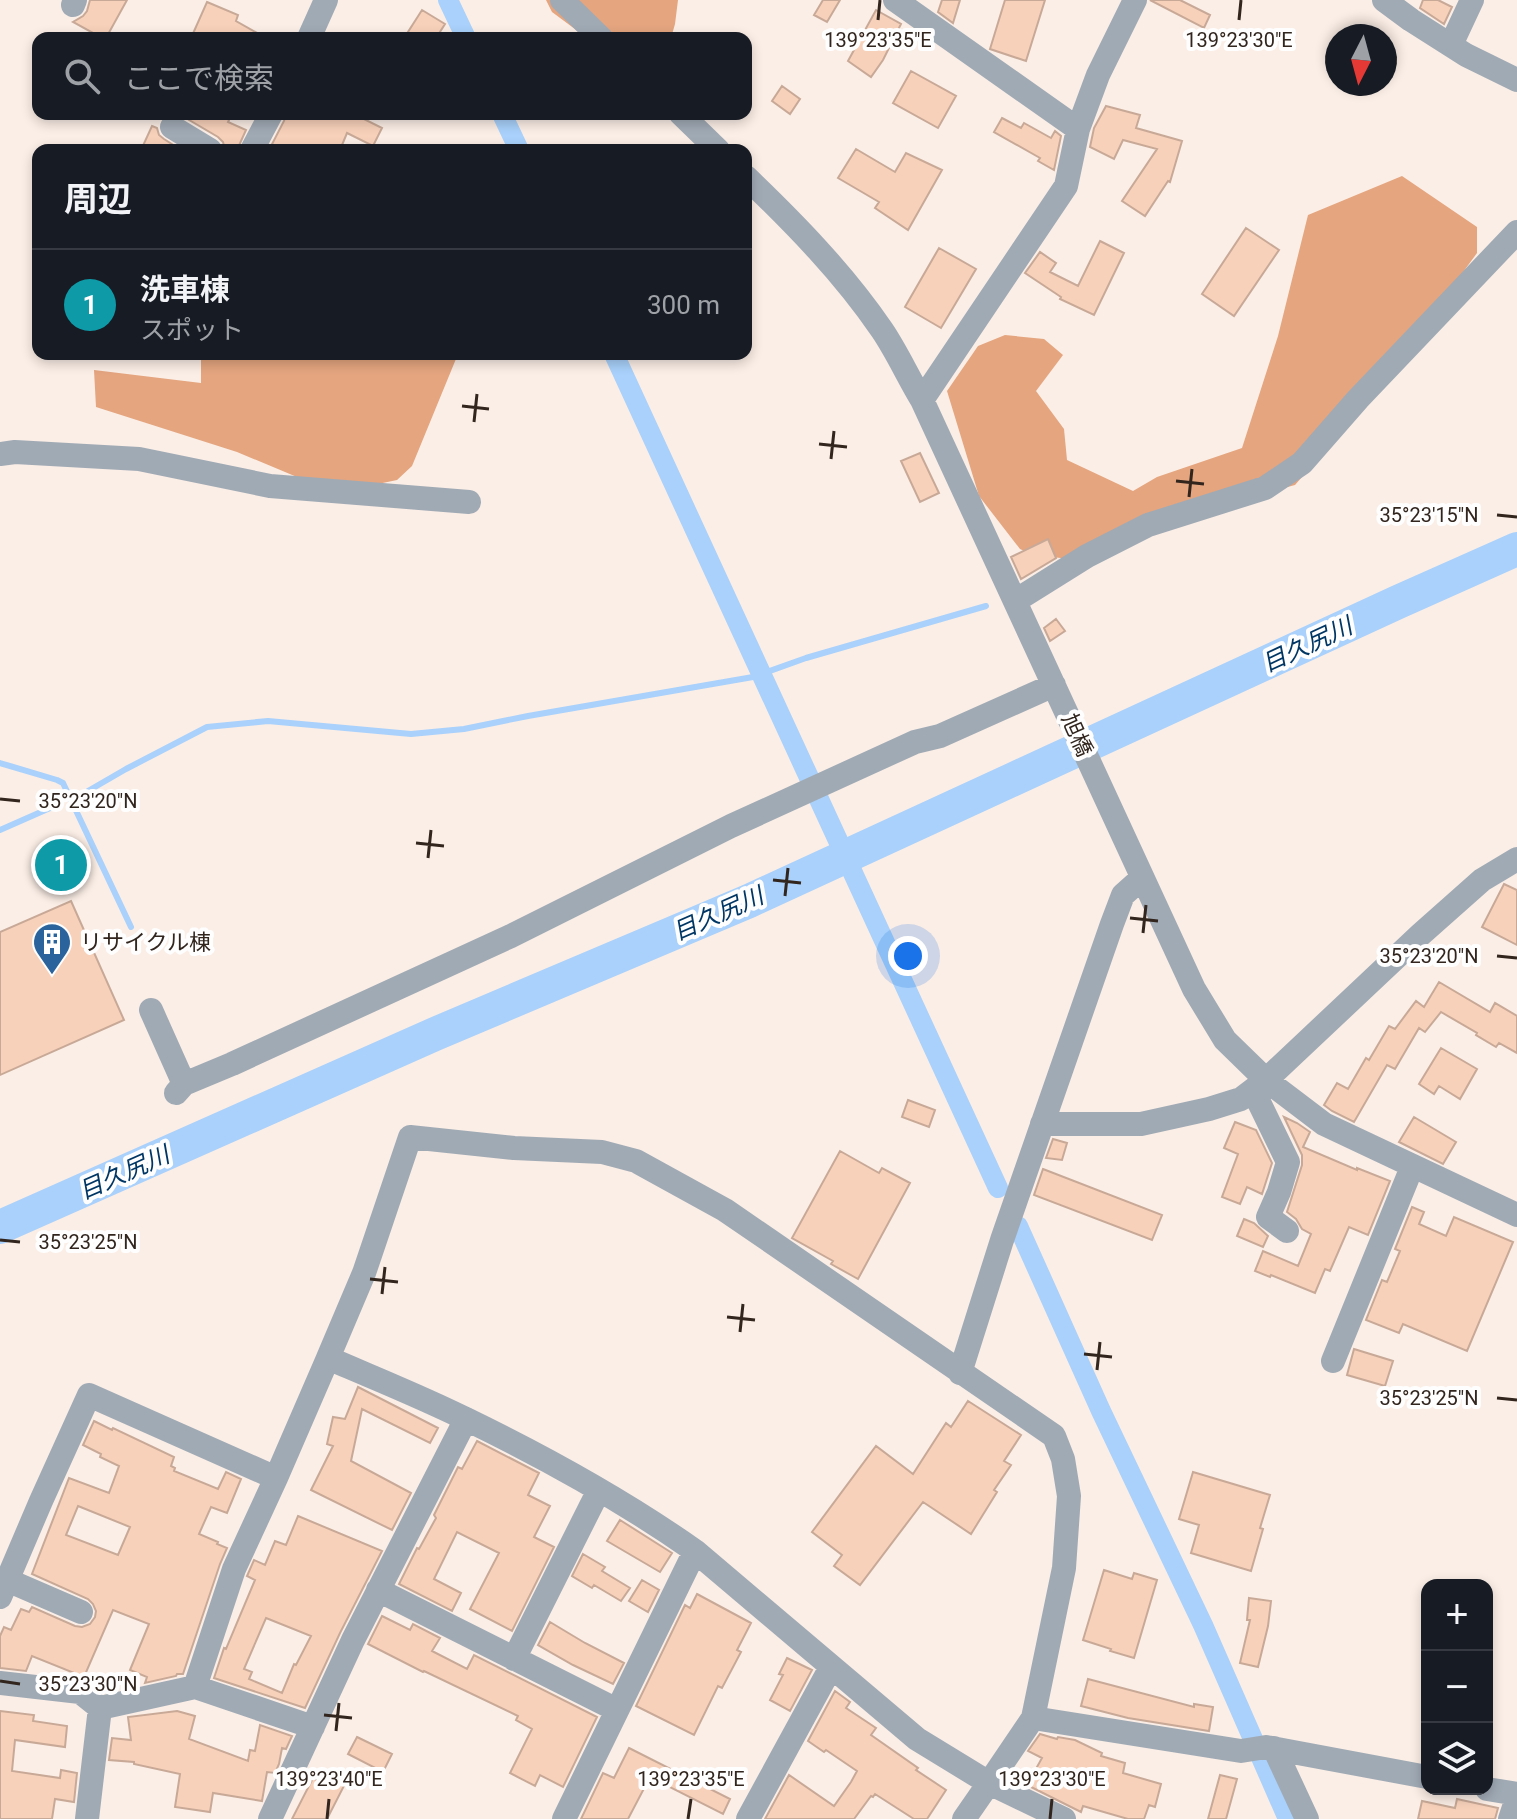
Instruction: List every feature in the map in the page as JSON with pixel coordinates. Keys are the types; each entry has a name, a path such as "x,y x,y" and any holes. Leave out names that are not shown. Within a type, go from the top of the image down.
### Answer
{"street":[{"path":"312,32 326,0"},
{"path":"562,0 595,32"},
{"path":"895,0 1078,129"},
{"path":"922,400 1066,186 1078,129 1098,75 1135,0"},
{"path":"1384,0 1466,55 1517,80"},
{"path":"1451,45 1472,0"},
{"path":"255,144 268,120"},
{"path":"687,120 712,144"},
{"path":"172,127 200,144"},
{"name":"旭橋","path":"752,183 796,225 849,286 883,332 922,400 1194,989 1225,1040 1260,1085"},
{"path":"1015,601 1087,556 1148,525 1265,488 1302,463 1358,399 1517,232"},
{"path":"0,454 15,452 139,459 270,486 469,502"},
{"path":"151,1010 180,1089 511,936 731,826 915,742 940,736 1056,688"},
{"path":"1042,1124 1141,1124 1241,1099 1260,1085 1482,880 1517,859"},
{"path":"960,1373 1002,1240 1123,895 1142,878"},
{"path":"1260,1085 1324,1124 1517,1215"},
{"path":"1260,1085 1288,1162 1268,1217 1287,1231"},
{"path":"195,1687 234,1569 364,1273 410,1137 514,1148 602,1152 636,1161 725,1210 1054,1436 1063,1459 1069,1496 1064,1568 1033,1718 964,1819"},
{"path":"1333,1361 1412,1167"},
{"path":"328,1358 466,1419 599,1490 667,1531 695,1551 917,1739 989,1783 1064,1819"},
{"path":"81,1612 4,1589 89,1395 276,1478"},
{"path":"270,1819 353,1640 466,1419"},
{"path":"514,1659 599,1490"},
{"path":"564,1819 695,1551"},
{"path":"378,1590 617,1710"},
{"path":"748,1819 831,1667"},
{"path":"0,1683 80,1692 100,1708"},
{"path":"100,1708 195,1687 313,1727"},
{"path":"87,1819 100,1708"},
{"path":"1033,1718 1241,1751 1270,1748 1421,1776"},
{"path":"1270,1748 1307,1819"},
{"path":"1493,1790 1517,1796 1510,1819"}],"shaded area":[{"path":"546,0 678,0 673,32 579,32 552,12"},
{"path":"1402,176 1477,227 1477,253 1374,394 1295,485 1182,515 1070,559 1033,555 1020,549 979,496 947,391 978,346 1005,335 1044,339 1063,355 1036,391 1064,429 1067,460 1133,491 1157,477 1242,448 1278,336 1308,215"},
{"path":"201,360 456,360 412,466 397,480 373,485 297,477 237,452 96,407 94,370 201,383"}],"building":[{"path":"90,0 127,0 109,32 91,32 73,22 87,11"},
{"path":"823,0 840,0 827,22 814,15"},
{"path":"942,0 960,0 953,23 938,12"},
{"path":"1005,0 1045,0 1026,61 990,49"},
{"path":"1150,0 1180,0 1210,15 1204,28"},
{"path":"1423,0 1438,0 1452,7 1444,24 1420,8"},
{"path":"207,2 238,15 236,21 255,32 194,32"},
{"path":"422,10 445,24 440,32 408,32"},
{"path":"876,10 901,24 871,77 848,61"},
{"path":"911,71 956,96 938,128 893,103"},
{"path":"782,86 800,99 790,114 772,101"},
{"path":"1106,106 1140,115 1136,128 1182,141 1170,182 1145,216 1122,201 1157,149 1123,140 1114,159 1090,147 1094,128"},
{"path":"1002,118 1021,128 1024,123 1051,138 1055,131 1061,136 1054,170 1038,161 1040,158 994,132"},
{"path":"189,120 229,120 246,130 240,144 224,144 218,137"},
{"path":"366,120 382,128 374,144 347,133 342,144 272,144 284,121"},
{"path":"152,126 172,144 144,144"},
{"path":"856,149 895,172 906,153 942,170 908,230 875,208 879,202 838,178"},
{"path":"1246,228 1279,250 1234,316 1202,294"},
{"path":"1100,241 1124,253 1094,315 1060,299 1025,273 1040,252 1056,263 1050,272 1078,286"},
{"path":"939,248 976,269 941,328 905,307"},
{"path":"920,453 939,493 920,502 901,461"},
{"path":"1048,539 1056,558 1021,579 1011,557"},
{"path":"1056,619 1065,631 1050,641 1044,628"},
{"path":"1504,884 1517,890 1517,945 1482,927"},
{"name":"リサイクル棟","path":"71,901 124,1020 0,1075 0,932"},
{"path":"1439,982 1490,1012 1495,1003 1517,1016 1517,1053 1499,1043 1496,1047 1441,1012 1425,1032 1419,1028 1395,1069 1387,1065 1354,1122 1324,1105 1337,1083 1348,1089 1389,1026 1395,1029 1416,1001 1424,1007"},
{"path":"1441,1048 1477,1069 1460,1099 1439,1086 1434,1094 1419,1084"},
{"path":"908,1100 935,1110 929,1127 902,1117"},
{"path":"1284,1117 1310,1132 1303,1147 1390,1181 1368,1235 1349,1227 1330,1271 1325,1269 1315,1293 1255,1271 1263,1251 1298,1266 1311,1234 1287,1212 1302,1165 1302,1155"},
{"path":"1414,1117 1456,1142 1443,1164 1399,1142"},
{"path":"1235,1122 1256,1130 1272,1163 1262,1194 1247,1187 1240,1204 1222,1197 1238,1154 1224,1148"},
{"path":"1053,1139 1067,1143 1062,1160 1046,1158"},
{"path":"840,1151 879,1173 882,1168 910,1183 858,1279 792,1238"},
{"path":"1043,1169 1162,1215 1152,1240 1034,1195"},
{"path":"1412,1207 1424,1212 1419,1224 1446,1236 1454,1217 1513,1242 1467,1351 1403,1324 1399,1333 1366,1320 1382,1280 1387,1282 1400,1251 1395,1249"},
{"path":"1244,1219 1254,1223 1268,1236 1263,1247 1237,1236"},
{"path":"1354,1349 1393,1361 1385,1386 1347,1375"},
{"path":"358,1387 438,1428 430,1443 362,1409 351,1461 411,1493 392,1530 311,1490 333,1446 327,1444 333,1417 345,1419"},
{"path":"968,1401 1021,1435 1004,1461 1011,1465 994,1490 997,1492 971,1534 923,1502 860,1585 834,1566 842,1555 812,1532 876,1446 913,1474 946,1423 951,1427"},
{"path":"94,1421 174,1457 171,1466 175,1468 174,1471 218,1489 226,1472 241,1479 227,1513 211,1507 199,1534 227,1548 183,1674 145,1683 147,1677 130,1670 149,1624 113,1610 84,1677 32,1656 26,1671 0,1668 0,1636 4,1627 11,1630 21,1609 29,1612 32,1607 82,1627 90,1624 95,1617 96,1611 88,1599 32,1574 69,1478 109,1493 119,1466 83,1445","holes":["78,1506 130,1527 118,1555 66,1535"]},
{"path":"477,1441 539,1473 528,1495 550,1506 534,1537 554,1547 512,1631 470,1609 499,1553 457,1532 434,1579 461,1593 452,1611 399,1584 436,1518 434,1515 458,1467 462,1469"},
{"path":"1193,1472 1270,1495 1251,1571 1191,1553 1199,1525 1179,1519"},
{"path":"298,1516 382,1551 305,1708 214,1678 255,1580 247,1576 254,1560 265,1565 275,1541 286,1545","holes":["266,1618 311,1636 294,1664 282,1693 249,1679 252,1672 244,1669"]},
{"path":"620,1520 672,1553 660,1572 607,1541"},
{"path":"583,1554 605,1567 602,1571 630,1588 621,1601 572,1576"},
{"path":"1104,1570 1132,1579 1134,1573 1157,1580 1134,1658 1083,1640"},
{"path":"642,1580 659,1590 648,1612 629,1601"},
{"path":"697,1594 751,1623 737,1650 741,1652 722,1688 718,1686 694,1735 636,1706 685,1605 690,1608"},
{"path":"1249,1598 1271,1601 1258,1667 1240,1663 1250,1620 1247,1620"},
{"path":"382,1616 410,1630 413,1624 440,1638 432,1651 467,1669 474,1655 597,1717 563,1787 540,1775 535,1786 510,1773 532,1729 516,1720 518,1716 368,1644"},
{"path":"550,1622 624,1663 613,1684 538,1645"},
{"path":"787,1658 812,1670 790,1711 770,1700 783,1675 779,1674"},
{"path":"1088,1679 1194,1707 1194,1704 1213,1707 1209,1731 1128,1718 1081,1706"},
{"path":"835,1691 850,1702 846,1708 876,1728 871,1735 946,1790 927,1819 914,1819 875,1794 854,1819 765,1819 789,1775 834,1806 851,1782 857,1771 808,1741"},
{"path":"0,1711 34,1715 33,1721 67,1726 65,1747 15,1740 12,1771 60,1778 61,1770 77,1773 74,1802 55,1799 52,1819 0,1819"},
{"path":"177,1711 195,1716 189,1739 248,1761 250,1750 255,1751 260,1725 292,1736 286,1749 282,1748 275,1773 267,1772 262,1801 213,1793 210,1812 175,1807 180,1774 134,1762 109,1760 112,1738 131,1740 128,1717"},
{"path":"1040,1734 1075,1740 1102,1753 1101,1756 1125,1763 1123,1773 1161,1784 1155,1807 1149,1805 1144,1819 1128,1819 1083,1806 1081,1812 1027,1785 1042,1758 1028,1751"},
{"path":"357,1737 392,1754 383,1772 348,1754"},
{"path":"629,1748 730,1799 723,1814 650,1777 628,1819 581,1819 603,1773 614,1778"},
{"path":"334,1769 349,1776 327,1819 292,1819 313,1778 326,1785"},
{"path":"1220,1775 1237,1779 1226,1819 1208,1819"},
{"path":"1457,1799 1498,1808 1495,1819 1418,1819 1422,1801 1455,1808"}],"waterway":[{"path":"448,0 463,32"},
{"path":"505,120 516,144"},
{"path":"617,360 998,1188"},
{"name":"目久尻川","path":"0,1227 435,1034 749,901 1517,549"},
{"path":"88,791 207,727 268,721 411,734 464,729 753,677 806,658 986,606"},
{"path":"0,763 63,783 131,927"},
{"path":"0,830 50,808"},
{"path":"1018,1226 1101,1411 1203,1625 1288,1819"}],"place":[{"name":"洗車棟","path":"61,865"},
{"name":"リサイクル棟","path":"52,976"}]}
